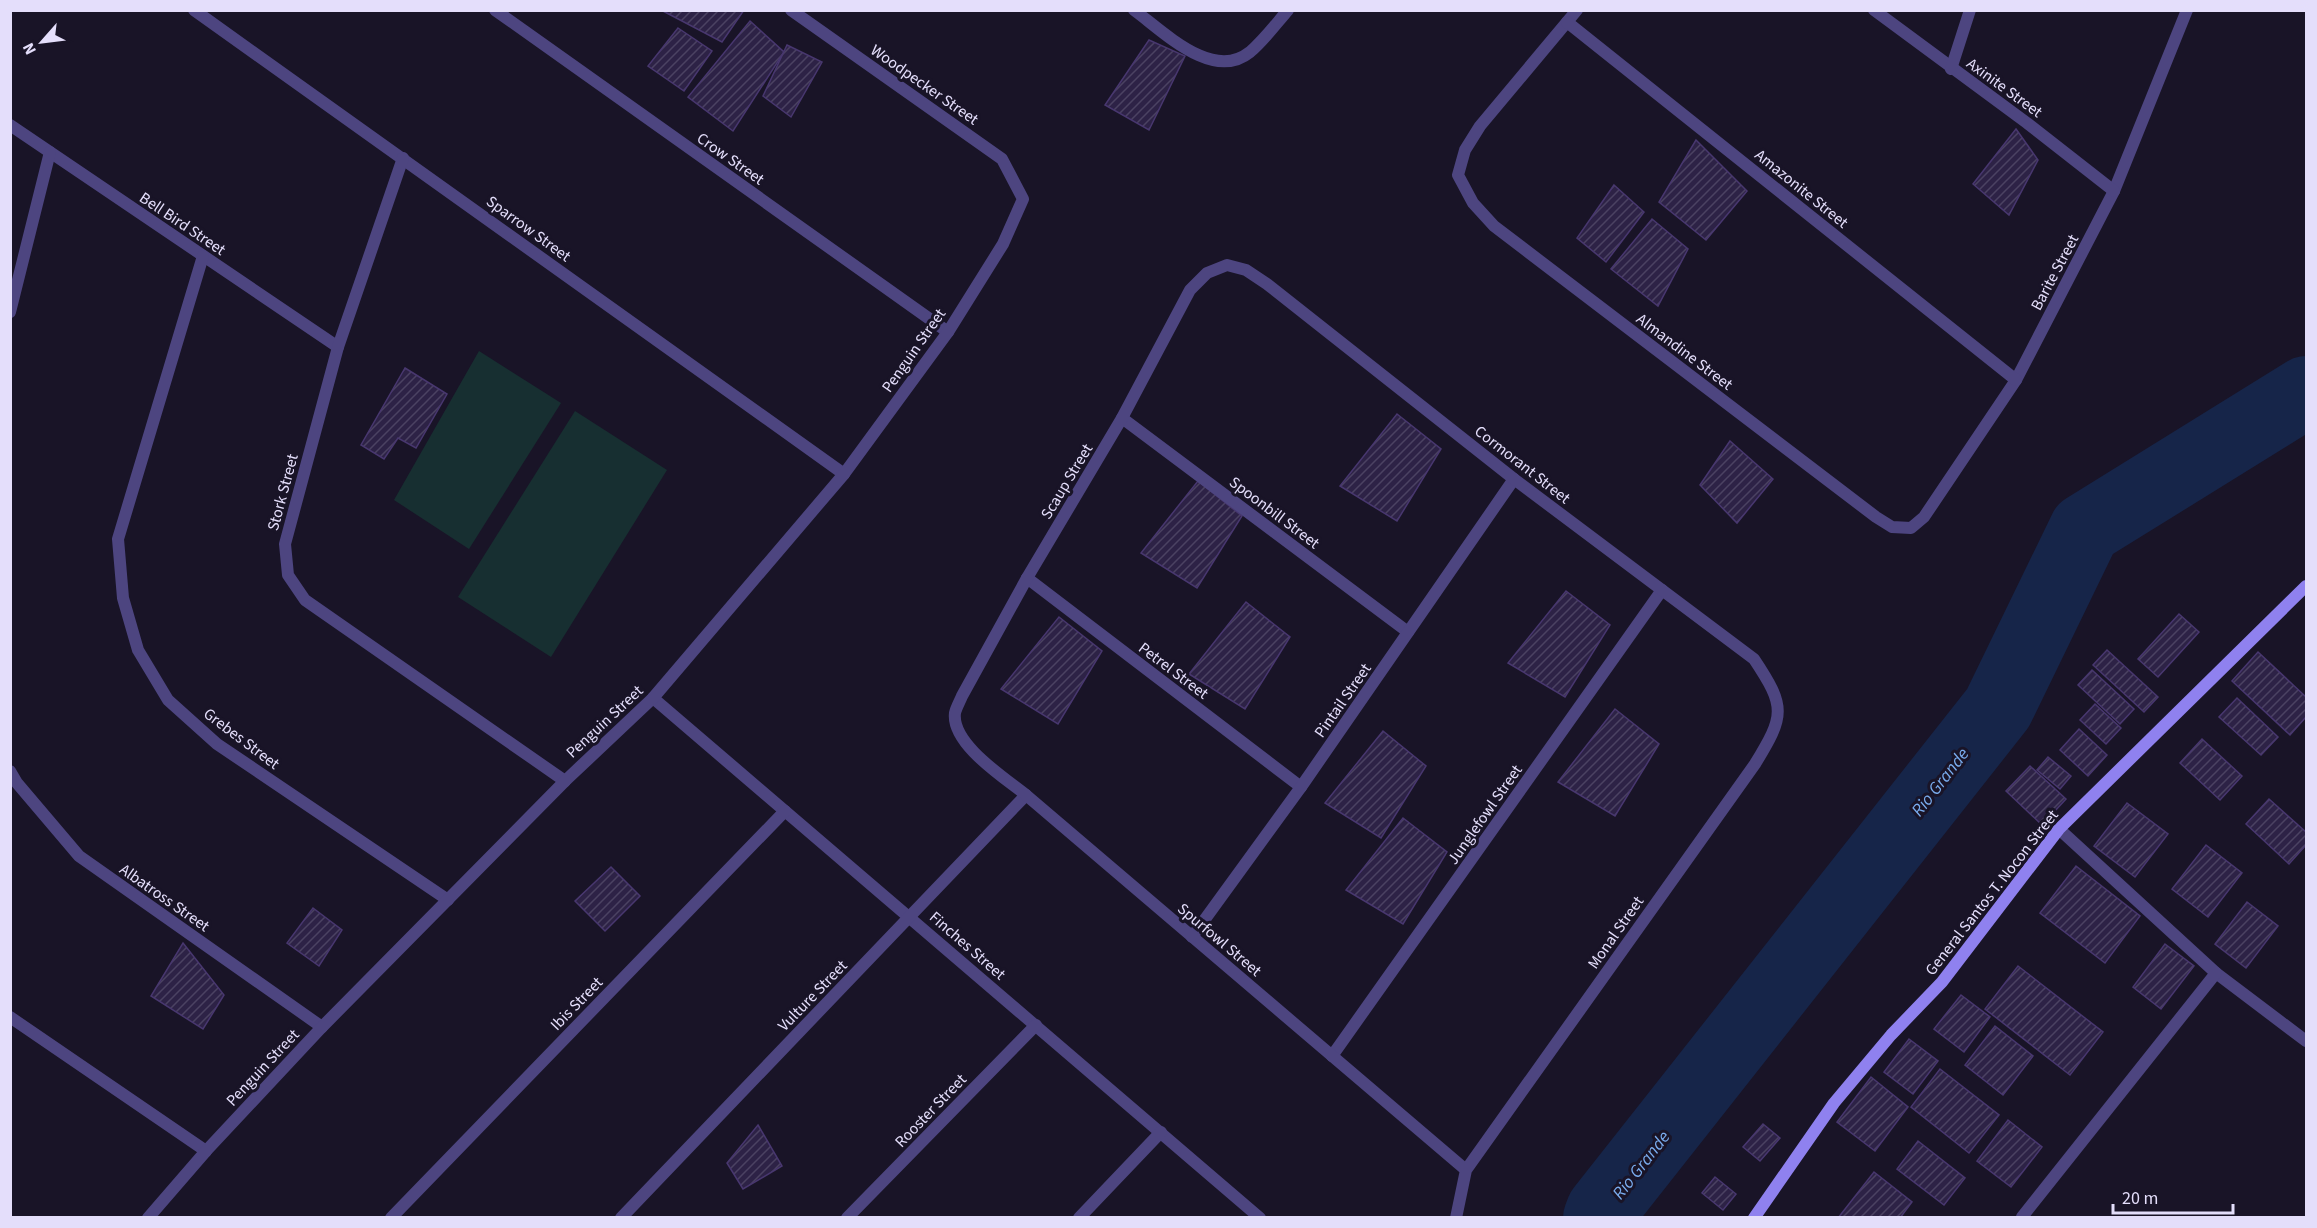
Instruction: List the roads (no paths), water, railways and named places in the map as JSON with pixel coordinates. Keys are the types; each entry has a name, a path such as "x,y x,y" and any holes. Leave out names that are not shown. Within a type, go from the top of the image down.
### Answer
{"main road":[{"name":"General Santos T. Nocon Street","path":"1754,1218 1834,1103 1891,1035 1942,982 2059,829 2307,586"}],"street":[{"name":"Sparrow Street","path":"194,10 844,474"},
{"name":"Crow Street","path":"495,10 948,332"},
{"name":"Woodpecker Street","path":"791,10 1002,159 1023,199"},
{"path":"1134,10 1192,52 1213,62 1233,62 1250,52 1288,10"},
{"path":"1567,22 1577,10"},
{"name":"Axinite Street","path":"1874,10 2114,191"},
{"path":"1952,69 1970,10"},
{"name":"Barite Street","path":"1911,528 1929,510 2016,380 2114,191 2187,10"},
{"name":"Almandine Street","path":"1567,22 1480,126 1464,150 1458,175 1473,203 1494,226 1876,517 1892,527 1911,528"},
{"name":"Amazonite Street","path":"1567,22 2016,380"},
{"name":"Bell Bird Street","path":"10,125 338,347"},
{"path":"10,312 50,152"},
{"name":"Stork Street","path":"403,158 338,347 285,544 288,575 305,600 565,781"},
{"name":"Penguin Street","path":"148,1218 206,1151 322,1027 565,781 653,699 844,474 948,332 1003,244 1023,199"},
{"name":"Grebes Street","path":"203,256 118,538 123,598 138,650 168,700 217,744 448,900"},
{"name":"Scaup Street","path":"957,729 955,714 962,696 1027,578 1122,418 1190,290 1207,273 1227,265"},
{"name":"Cormorant Street","path":"1227,265 1246,270 1267,285 1514,479 1754,659 1772,685 1779,708"},
{"name":"Spoonbill Street","path":"1122,418 1408,632"},
{"name":"Pintail Street","path":"1192,937 1301,787 1514,479"},
{"name":"Petrel Street","path":"1027,578 1301,787"},
{"name":"Junglefowl Street","path":"1332,1056 1662,590"},
{"name":"Finches Street","path":"653,699 1260,1218"},
{"name":"Monal Street","path":"1466,1170 1755,764 1772,736 1779,708"},
{"name":"Spurfowl Street","path":"957,729 974,753 1466,1170"},
{"name":"Albatross Street","path":"10,771 17,783 79,856 322,1027"},
{"name":"Vulture Street","path":"621,1218 1026,795"},
{"name":"Ibis Street","path":"391,1218 785,811"},
{"path":"2059,829 2216,973 2307,1041"},
{"path":"2022,1217 2216,973"},
{"path":"10,1017 206,1151"},
{"name":"Rooster Street","path":"847,1218 1036,1025"},
{"path":"1079,1218 1161,1132"},
{"path":"1456,1218 1466,1170"}],"waterway":[{"name":"Rio Grande","path":"1599,1218 1602,1210 1998,708 2085,529 2306,392"}]}
